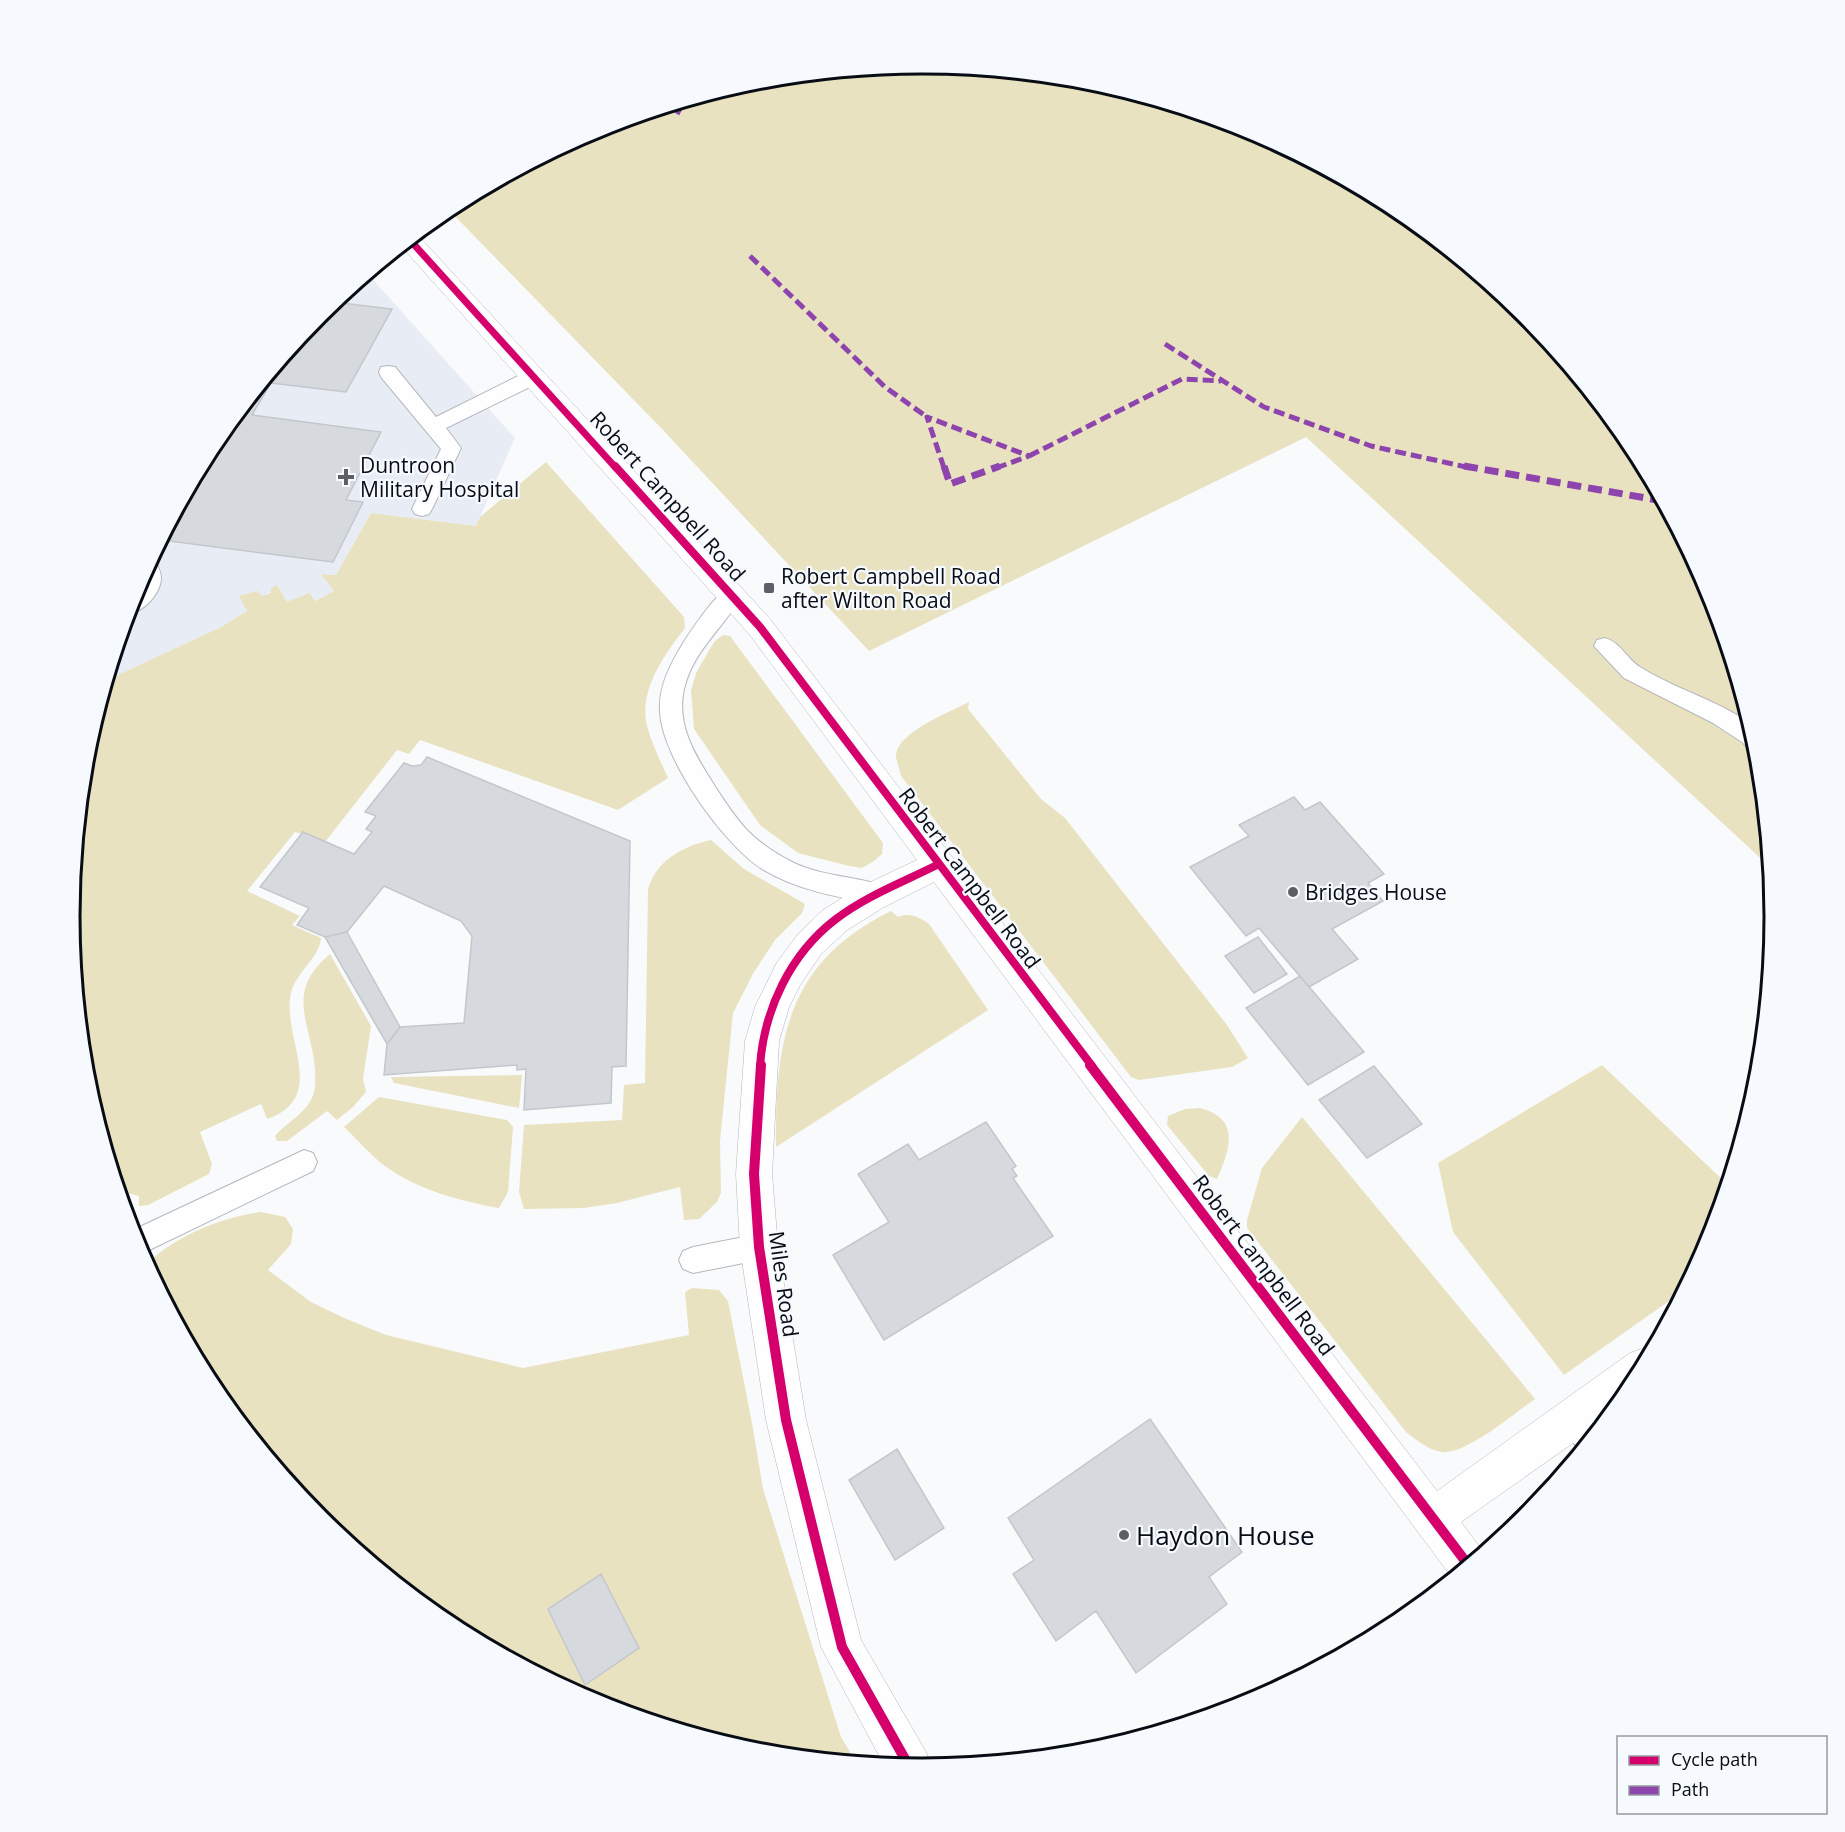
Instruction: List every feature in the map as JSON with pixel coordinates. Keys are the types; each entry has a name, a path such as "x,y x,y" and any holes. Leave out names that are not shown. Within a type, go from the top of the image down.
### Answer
{"street":[{"name":"Robert Campbell Road","path":"415,244 733,594 1464,1560"},
{"name":"Miles Road","path":"904,1758 842,1647 786,1420 759,1247 754,1174 759,1073 765,1025 784,982 814,940 833,922 879,894 937,865"},
{"path":"1433,1518 1582,1430 1612,1400"}],"lane":[{"path":"388,372 451,448 422,509"},
{"path":"434,426 535,376"},
{"path":"733,594 690,651 673,688 670,701 672,725 683,754 727,822 741,839 766,859 811,880 879,894"},
{"path":"1605,646 1633,674 1744,732"},
{"path":"144,1239 304,1162"},
{"path":"693,1260 759,1247"}],"shaded area":[{"path":"867,75 978,75 1087,90 1141,102 1193,118 1245,138 1295,160 1344,186 1391,215 1435,248 1518,320 1591,403 1623,448 1652,495 1678,543 1701,594 1720,645 1749,752 1758,806 1763,861 1306,437 869,651 663,430 454,215 501,186 550,160 652,118 704,102 758,90"},
{"name":"Duntroon Military Hospital","path":"372,279 515,438 476,526 371,513 336,575 322,574 335,591 314,601 287,603 271,592 261,596 240,596 247,611 221,627 116,676 144,594 167,543 222,448 254,403 289,361 327,320"},
{"path":"546,462 684,617 685,628 656,672 645,708 650,735 668,778 618,810 420,740 409,754 397,750 325,842 295,832 247,891 300,916 292,925 321,938 317,952 298,978 291,993 290,1010 300,1081 296,1096 286,1109 267,1119 261,1104 200,1132 212,1164 209,1174 148,1205 139,1206 139,1196 127,1193 109,1134 96,1080 87,1026 82,971 80,916 87,806 96,752 116,676 221,627 247,611 239,596 258,591 261,596 271,593 271,588 277,585 287,602 309,593 315,601 334,591 321,574 336,575 371,513 476,526 480,517"},
{"path":"723,635 730,636 883,843 882,854 874,861 862,868 798,853 760,825 694,729 691,691 696,673 714,642"},
{"path":"969,702 968,709 1041,799 1065,818 1227,1025 1248,1058 1232,1067 1139,1080 1131,1077 901,776 896,757 898,748 904,740 925,724"},
{"path":"711,840 744,869 805,904 802,913 775,940 754,972 733,1013 720,1141 721,1193 717,1202 699,1219 684,1220 680,1187 617,1203 584,1208 524,1209 519,1192 524,1125 622,1120 624,1085 645,1083 648,890 657,871 672,856 690,846"},
{"path":"891,911 898,917 914,916 929,924 988,1010 776,1147 779,1072 794,1008 809,980 829,954 856,931"},
{"path":"330,954 371,1026 363,1079 366,1092 337,1120 327,1111 287,1141 277,1141 275,1136 303,1111 314,1092 315,1069 306,1022 304,995 316,968"},
{"path":"1602,1065 1722,1180 1701,1238 1673,1298 1564,1375 1453,1232 1438,1163"},
{"path":"522,1075 519,1108 394,1083 391,1077"},
{"path":"379,1097 507,1120 513,1127 508,1192 499,1208 454,1198 425,1188 411,1182 374,1157 344,1127"},
{"path":"1200,1108 1213,1113 1227,1127 1229,1136 1226,1157 1217,1179 1209,1176 1167,1125 1168,1116 1185,1109"},
{"path":"1302,1117 1535,1399 1490,1432 1464,1447 1452,1451 1437,1451 1406,1432 1247,1228 1247,1220 1262,1168"},
{"path":"261,1212 285,1217 293,1229 291,1244 268,1270 311,1302 386,1335 523,1368 689,1335 685,1292 692,1288 719,1290 728,1301 763,1489 841,1737 852,1755 758,1742 704,1730 652,1714 600,1694 550,1672 454,1617 367,1549 327,1512 254,1429 222,1384 193,1337 153,1258 184,1237 215,1223"},
{"path":"1536,1492 1512,1518 1525,1501"}],"building":[{"name":"Duntroon Military Hospital","path":"345,303 392,309 346,392 271,383 252,415 381,432 346,500 363,502 333,562 168,541 222,448 254,403 289,361 327,320"},
{"path":"427,757 630,841 626,1066 612,1067 611,1103 524,1110 526,1069 517,1070 517,1065 384,1075 387,1044 400,1027 464,1023 472,936 461,921 384,886 347,932 325,937 297,925 309,908 260,887 303,832 354,854 372,832 366,829 376,816 365,812 404,763 412,766 421,765"},
{"name":"Bridges House","path":"1294,797 1305,810 1320,802 1384,874 1368,883 1383,901 1332,929 1358,959 1309,987 1259,928 1246,936 1190,867 1249,836 1239,825"},
{"path":"347,932 400,1027 387,1044 325,937"},
{"path":"1258,937 1287,974 1254,993 1225,956"},
{"path":"1300,976 1364,1052 1308,1085 1246,1008"},
{"path":"1374,1066 1422,1124 1367,1158 1319,1100"},
{"path":"986,1122 1016,1166 1012,1169 1017,1176 1013,1178 1053,1236 884,1340 833,1255 889,1222 858,1174 908,1144 919,1160"},
{"name":"Haydon House","path":"1150,1419 1242,1552 1209,1577 1227,1604 1136,1673 1096,1611 1056,1641 1013,1574 1034,1560 1008,1518"},
{"path":"897,1449 944,1528 895,1560 849,1480"},
{"path":"601,1574 639,1648 585,1685 548,1609"}],"marked path":[{"path":"677,114 679,110"},
{"path":"750,256 885,387 927,417"},
{"path":"1165,344 1264,407 1371,446 1472,468 1654,500"},
{"path":"1029,456 950,484 927,417 1029,456 1182,379 1221,381"}],"cycle path":[{"path":"414,245 760,627 1464,1560"},
{"path":"904,1758 842,1647 786,1420 759,1247 754,1174 762,1041 772,1007 788,974 810,944 835,920 872,897 937,865"}],"place":[{"name":"Duntroon Military Hospital","path":"346,477"},
{"name":"Robert Campbell Road after Wilton Road","path":"769,588"},
{"name":"Bridges House","path":"1293,892"},
{"name":"Haydon House","path":"1124,1535"}]}
